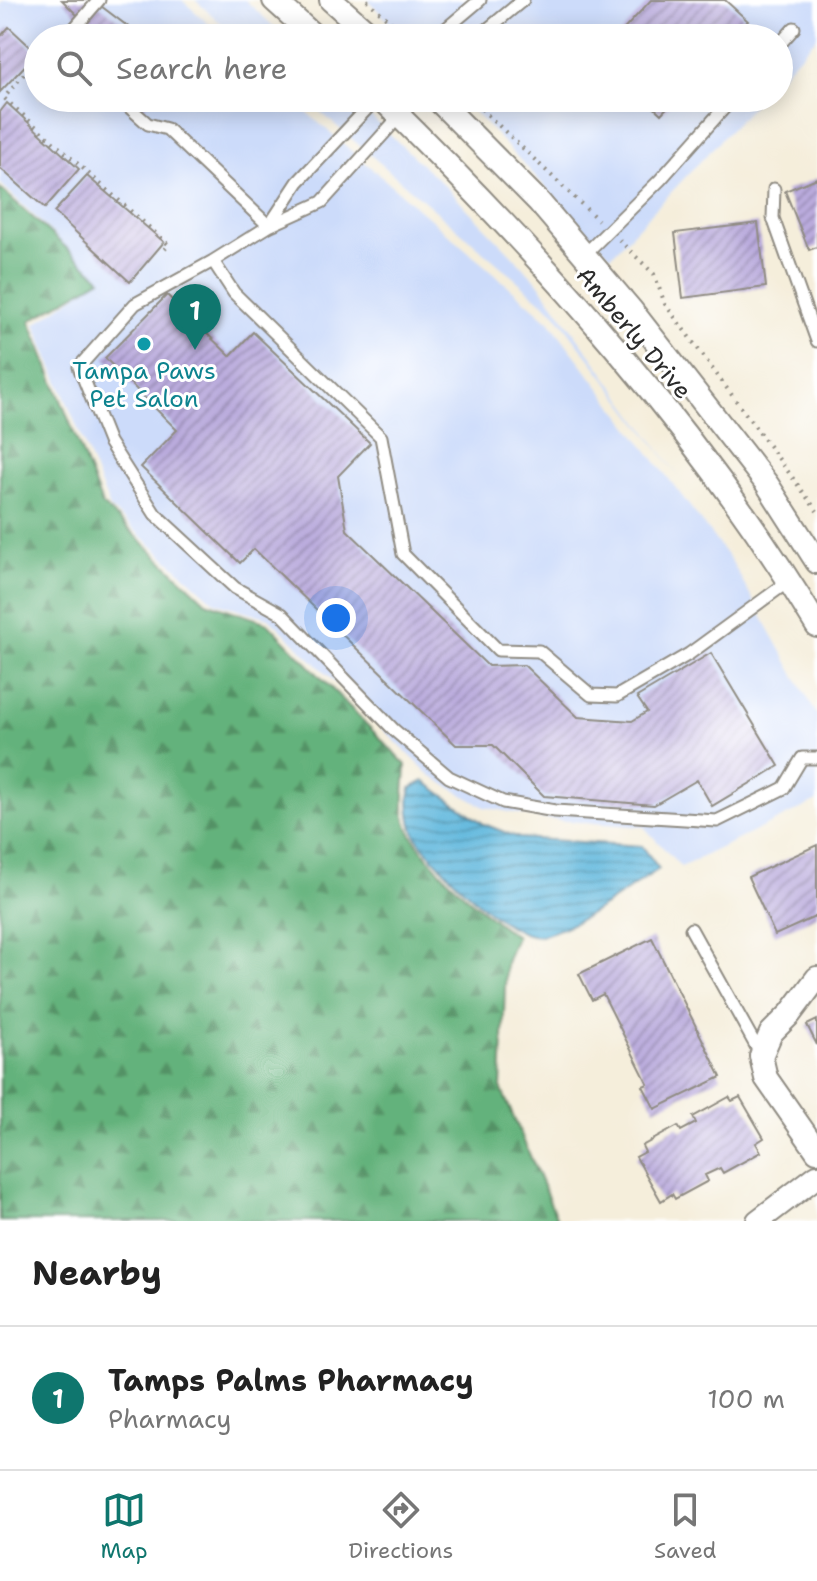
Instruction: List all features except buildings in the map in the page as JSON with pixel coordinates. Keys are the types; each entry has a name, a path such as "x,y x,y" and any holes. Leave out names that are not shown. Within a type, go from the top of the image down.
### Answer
{"street":[{"path":"274,0 301,24"},
{"path":"331,0 358,24"},
{"name":"Amberly Drive","path":"395,112 515,234 608,339 703,459 790,580 817,626"},
{"name":"Amberly Drive","path":"450,112 539,202 584,255 767,484 816,559"},
{"path":"790,580 816,559"},
{"path":"817,978 771,1033 761,1056 766,1078 817,1151"},
{"path":"758,1221 817,1176"}],"lane":[{"path":"78,24 99,0"},
{"path":"452,24 480,0"},
{"path":"494,24 523,0"},
{"path":"135,112 148,124 167,129 269,226"},
{"path":"269,226 298,182 366,112"},
{"path":"404,112 322,202 269,226 135,304 79,367 109,442 155,514 235,588 282,614 394,730 449,777 503,802 555,811 717,821 784,788 802,758 817,758"},
{"path":"584,255 720,112"},
{"path":"774,189 773,218 817,341"},
{"path":"213,261 234,293 381,437 403,554 498,650 539,651 591,695 617,696 689,654 790,580"},
{"path":"691,929 761,1056"}],"path":[{"path":"24,74 4,98 169,245 165,249"},
{"path":"485,112 654,274 665,304 817,511"}],"shaded area":[{"path":"4,0 182,0 209,24 24,24 24,112 306,112 549,321 732,562 817,715 817,801 681,867 644,827 544,819 484,807 432,777 269,618 215,602 110,508 35,324 100,279 0,183 0,4"},
{"path":"195,0 245,0 271,24 222,24"},
{"path":"368,0 817,0 817,37 793,63 793,24 391,24"},
{"path":"320,112 366,112 448,189 536,280 683,482 555,313"},
{"path":"474,112 747,112 611,256"}],"green space":[{"path":"0,188 101,279 30,321 102,504 206,602 268,623 406,765 404,807 412,835 453,884 516,936 506,963 501,1088 558,1221 0,1221"}],"water":[{"path":"424,781 484,824 519,838 642,846 659,869 572,924 542,935 528,934 512,927 475,900 419,841 411,822 410,794 411,788"}],"place":[{"name":"Tampa Paws Pet Salon","path":"144,344"},
{"name":"Tamps Palms Pharmacy","path":"195,350"}]}
